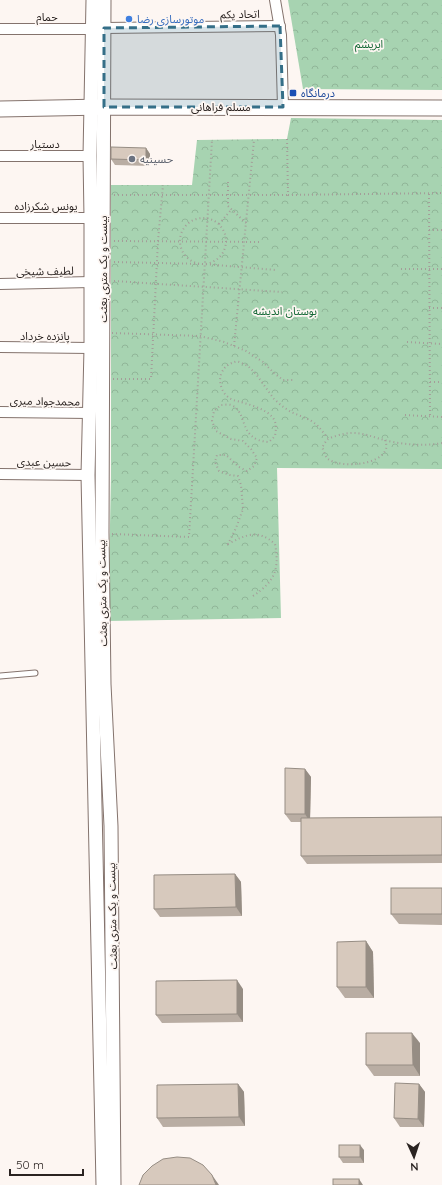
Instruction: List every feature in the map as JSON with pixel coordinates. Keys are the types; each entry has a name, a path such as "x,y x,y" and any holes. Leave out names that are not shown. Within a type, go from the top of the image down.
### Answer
{"main road":[{"name":"مسلم فراهانی","path":"0,109 97,107 442,108"}],"street":[{"name":"بیست و یک متری بعثت","path":"93,0 99,28"},
{"name":"بیست و یک متری بعثت","path":"104,0 99,28 97,107 97,282 104,684 111,826 114,1185"},
{"path":"275,0 281,35 283,108"},
{"name":"اتحاد یکم","path":"99,28 280,26"},
{"name":"حمام","path":"0,29 99,28"},
{"name":"بیست و یک متری بعثت","path":"97,107 90,156 91,218 97,282 90,348 88,475 102,1185"},
{"name":"دستیار","path":"0,156 90,156"},
{"name":"یونس شکرزاده","path":"0,218 91,218"},
{"name":"لطیف شیخی","path":"0,284 97,282"},
{"name":"پانزده خرداد","path":"0,348 90,348"},
{"name":"محمدجواد میری","path":"0,412 90,413"},
{"name":"حسین عبدی","path":"0,474 88,475"}],"lane":[{"path":"0,676 35,673"}],"path":[{"path":"287,139 288,195"},
{"path":"102,533 190,537 212,140"},
{"path":"234,346 254,140"},
{"path":"228,182 228,206 246,224"},
{"path":"111,379 151,379 158,241 163,185"},
{"path":"111,195 442,193"},
{"path":"429,194 430,416"},
{"path":"219,224 231,210"},
{"path":"201,218 207,218 214,220 219,224 226,235 225,248 222,254 217,259 204,264 190,260 185,255 180,241 181,234 188,223 201,218"},
{"path":"429,230 442,230"},
{"path":"111,241 260,242"},
{"path":"111,262 204,264 276,270"},
{"path":"401,269 442,269"},
{"path":"97,282 157,284 282,292"},
{"path":"429,308 442,308"},
{"path":"111,333 200,336 224,342 246,351 263,362 283,380 295,380"},
{"path":"407,342 442,344"},
{"path":"253,596 264,588 274,575 277,568 275,544 268,538 259,534 246,535 228,544 243,509 241,485 238,476 219,471 215,462 217,455 226,455 239,467 248,471 254,466 257,458 243,441 231,439 216,432 212,421 214,411 221,405 231,405 238,410 246,429 252,437 261,442 269,442 276,436 276,425 273,417 252,405 232,399 226,394 222,389 219,379 223,371 228,364 237,361 248,366 256,374 274,399 291,412 310,420 317,425 328,438"},
{"path":"430,382 442,382"},
{"path":"405,415 442,417"},
{"path":"385,440 385,451 379,457 370,462 361,464 346,465 335,463 326,458 322,447 328,438 353,432 385,440 410,444 422,445 442,443"}],"highlighted area":[{"path":"280,26 283,107 104,107 104,28"}],"green space":[{"name":"ابریشم","path":"288,0 442,0 442,90 303,89"},
{"name":"بوستان اندیشه","path":"291,118 442,120 442,469 277,468 281,618 108,621 111,477 111,185 192,185 197,140 287,139"}],"building":[{"path":"111,147 146,148 146,160 111,159"},
{"path":"285,768 305,769 305,814 285,814"},
{"path":"442,817 442,855 301,856 301,818"},
{"path":"235,874 236,907 154,909 154,875"},
{"path":"391,888 442,888 442,914 391,914"},
{"path":"366,941 366,987 337,987 337,942"},
{"path":"237,980 237,1014 156,1015 156,981"},
{"path":"366,1033 412,1033 413,1065 366,1065"},
{"path":"395,1083 419,1084 418,1119 394,1118"},
{"path":"238,1084 239,1117 157,1118 157,1085"},
{"path":"339,1145 360,1145 360,1157 339,1157"},
{"path":"177,1157 190,1158 203,1165 212,1175 216,1185 139,1185 143,1175 152,1166 163,1159"},
{"path":"333,1179 359,1179 359,1185 333,1185"}],"place":[{"name":"موتورسازی رضا","path":"129,19"},
{"name":"درمانگاه","path":"293,93"},
{"name":"حسینیه","path":"132,159"}]}
